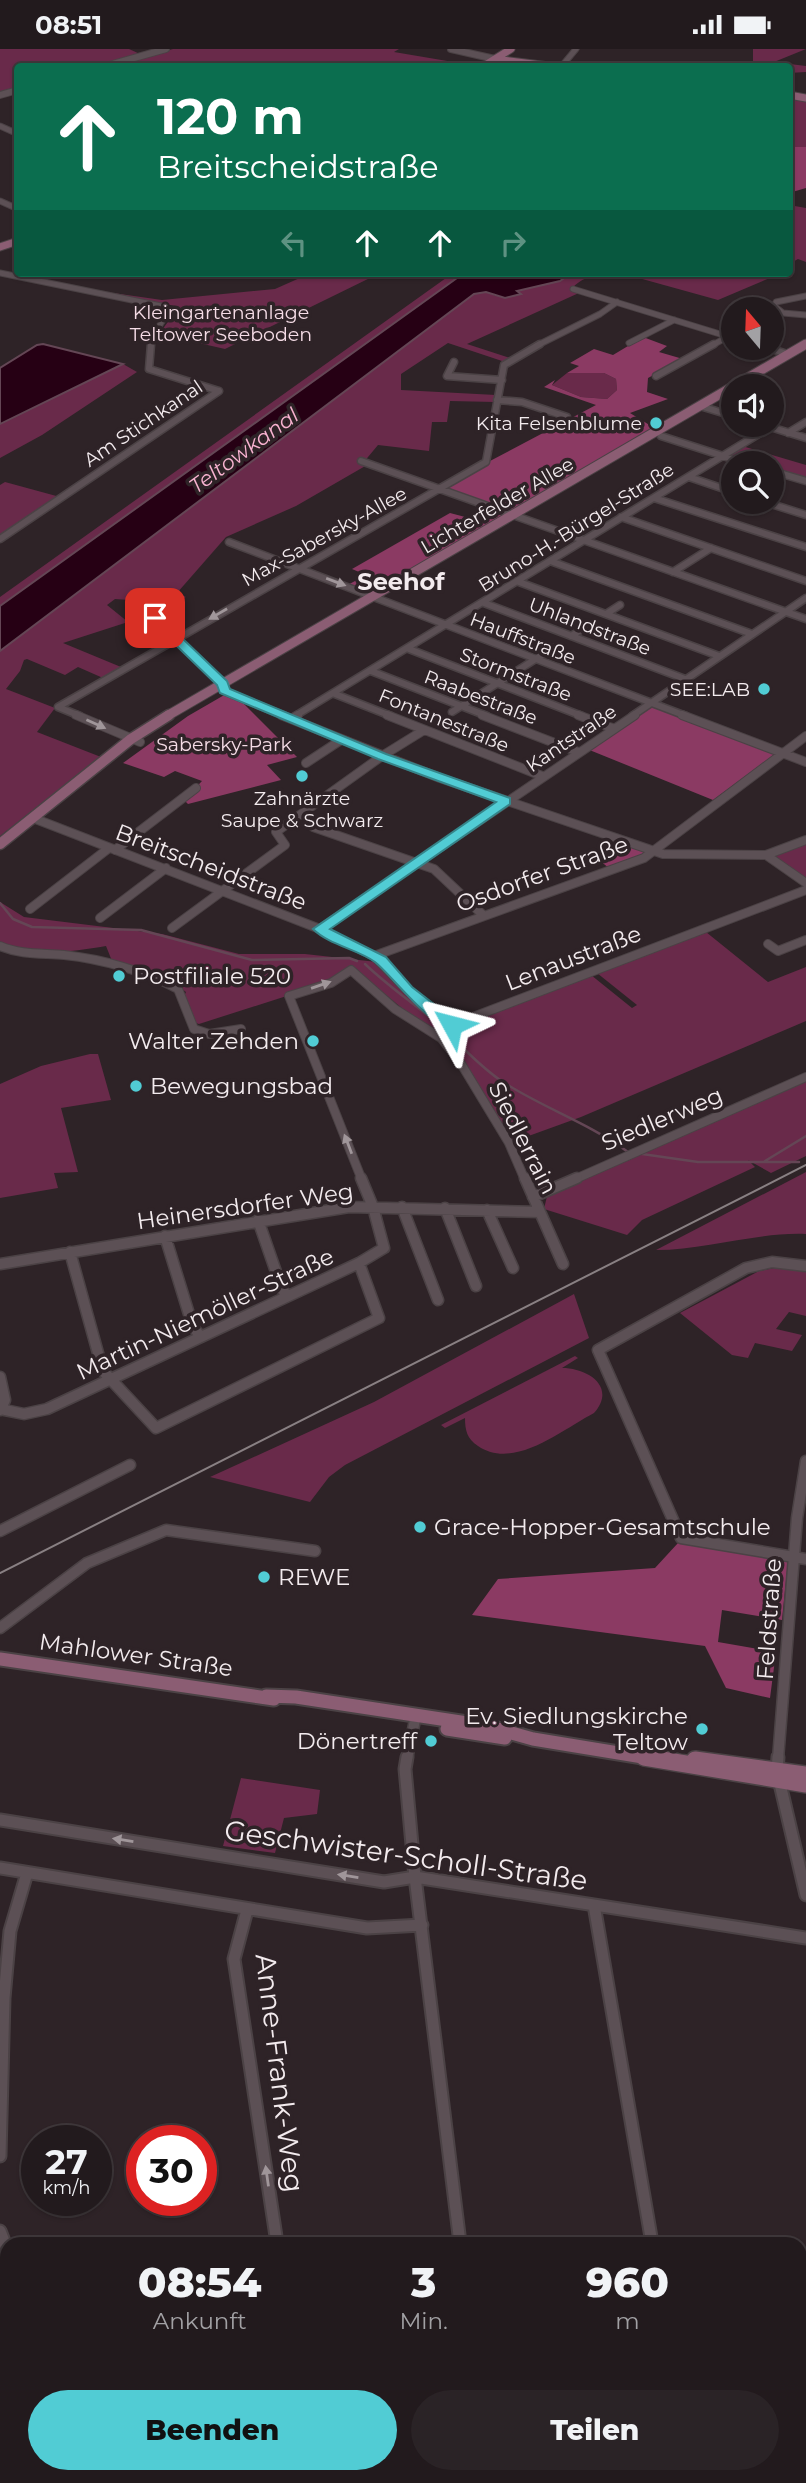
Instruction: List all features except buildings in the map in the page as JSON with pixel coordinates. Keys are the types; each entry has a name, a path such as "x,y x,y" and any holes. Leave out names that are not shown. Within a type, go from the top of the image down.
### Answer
{"main road":[{"path":"488,63 511,49"},
{"path":"495,59 527,63"},
{"name":"Lichterfelder Allee","path":"764,374 806,344"},
{"name":"Lichterfelder Allee","path":"518,517 792,355 806,351"},
{"name":"Lichterfelder Allee","path":"0,853 135,741 223,687 661,436 721,399"},
{"name":"Lichterfelder Allee","path":"0,844 38,819"},
{"name":"Mahlower Straße","path":"0,1659 266,1696 296,1697 505,1738 533,1739 665,1759 713,1761 806,1784"},
{"name":"Mahlower Straße","path":"778,1775 806,1775"}],"street":[{"path":"116,63 163,49"},
{"path":"451,49 495,59"},
{"path":"563,63 576,49"},
{"name":"Am Stichkanal","path":"0,539 219,391 157,374 149,369 151,339 168,312 166,307 20,277"},
{"path":"573,289 721,334"},
{"path":"806,296 776,302 774,306 783,313 806,315"},
{"name":"Max-Sabersky-Allee","path":"135,741 58,707 486,462 504,365 512,358 600,314 617,302"},
{"path":"629,343 674,320"},
{"path":"656,376 721,342"},
{"path":"784,353 792,355"},
{"path":"454,362 446,379 502,380"},
{"path":"497,400 522,402 567,417"},
{"path":"704,407 721,412"},
{"path":"788,432 806,422"},
{"path":"784,431 806,438"},
{"path":"661,436 721,456"},
{"name":"Bruno-H.-Bürgel-Straße","path":"730,451 750,437"},
{"name":"Bruno-H.-Bürgel-Straße","path":"291,719 553,562 583,540 721,457"},
{"path":"362,461 806,619"},
{"path":"784,475 806,481"},
{"path":"689,477 721,488"},
{"path":"654,498 806,547"},
{"path":"784,508 806,515"},
{"path":"621,517 806,581"},
{"name":"Hauffstraße","path":"229,542 806,762"},
{"path":"673,572 711,548"},
{"path":"553,562 752,634"},
{"path":"519,582 719,656"},
{"name":"Kantstraße","path":"320,929 806,598"},
{"name":"Uhlandstraße","path":"484,603 685,679"},
{"path":"606,614 620,605"},
{"path":"129,621 149,614 177,637 223,687 291,719 382,756 651,850 806,736"},
{"path":"571,636 589,625"},
{"path":"452,712 553,648"},
{"name":"Stormstraße","path":"409,649 612,728"},
{"name":"Raabestraße","path":"372,671 579,752"},
{"name":"Fontanestraße","path":"335,694 542,776"},
{"path":"172,929 285,845 276,832 382,756 424,730"},
{"path":"306,763 341,740"},
{"path":"30,909 196,788"},
{"name":"Breitscheidstraße","path":"38,819 320,929 374,955"},
{"path":"313,827 440,873 484,916"},
{"name":"Osdorfer Straße","path":"374,955 644,858 651,850 663,854 766,855 806,840"},
{"path":"766,855 806,883"},
{"path":"100,918 166,869"},
{"name":"Lenaustraße","path":"374,955 407,990 452,1025 806,890"},
{"path":"768,944 778,951 806,940"},
{"path":"0,946 14,952 78,957 163,981 178,989 194,1029 209,1034 241,1029"},
{"name":"Siedlerrain","path":"373,1207 289,996 331,982 351,970 395,1009 441,1038 460,1062 509,1143 540,1212"},
{"name":"Siedlerweg","path":"533,1197 806,1077"},
{"name":"Heinersdorfer Weg","path":"0,1264 348,1207 540,1212"},
{"name":"Martin-Niemöller-Straße","path":"0,1409 34,1413 359,1263 384,1248 373,1207"},
{"path":"402,1207 438,1300"},
{"path":"444,1209 476,1286"},
{"path":"487,1210 513,1268"},
{"path":"540,1212 563,1264"},
{"path":"258,1220 282,1289 287,1296"},
{"path":"165,1236 193,1327 201,1337"},
{"path":"71,1252 103,1371 156,1428 379,1318 359,1263"},
{"path":"800,1558 681,1538 598,1350 746,1268 772,1262 806,1266"},
{"path":"0,1377 5,1399 0,1409"},
{"name":"Feldstraße","path":"806,1461 800,1558 778,1775 806,1895"},
{"path":"0,1531 130,1465"},
{"path":"0,1628 87,1563 166,1530 316,1551"},
{"path":"415,1719 405,1769 415,1877 459,2237"},
{"name":"Geschwister-Scholl-Straße","path":"0,1820 384,1882 415,1877 806,1938"},
{"path":"0,1868 367,1928 422,1924"},
{"path":"0,2156 4,1998 10,1931 27,1873"},
{"path":"594,1905 651,2237"},
{"name":"Anne-Frank-Weg","path":"247,1910 234,1959 275,2237"}],"green space":[{"path":"0,49 129,49 140,54 106,63 14,63 14,88 0,92"},
{"path":"173,49 399,49 394,52 459,63 124,63"},
{"path":"753,49 806,49 774,62 782,63 753,63"},
{"path":"793,64 806,66 806,72 793,73"},
{"path":"793,99 806,101 806,147 793,147"},
{"path":"793,147 806,147 806,188 793,192"},
{"path":"793,206 806,208 806,262 798,259 793,262"},
{"name":"Kleingartenanlage Teltower Seeboden","path":"302,277 372,277 225,349 159,334 176,311 175,306 106,292 162,300 275,289"},
{"path":"447,277 458,277 0,606 0,597"},
{"path":"565,277 588,277 572,288 581,292 467,344 510,358 505,362 448,343 401,374 401,390 496,395 495,402 450,401 447,422 432,422 429,451 378,445 363,463 367,465 296,506 226,537 177,593 186,597 172,603 115,599 107,605 128,622 63,643 121,667 103,678 78,667 65,675 24,660 20,671 6,689 55,708 37,732 101,757 0,836 0,651 474,294 486,292 496,296 560,281"},
{"path":"635,277 772,277 718,300"},
{"path":"643,337 667,346 659,352 683,359 648,378 647,392 668,399 630,413 656,429 368,596 344,587 366,575 352,569 450,513 469,518 488,506 447,488 490,461 596,405 544,387 555,380 552,385 581,397 607,399 617,390 616,379 604,373 567,373 579,366 570,363 594,349 613,355"},
{"path":"123,364 137,372 42,435 0,458 0,424"},
{"path":"567,373 604,373 616,379 617,390 607,399 581,397 552,385"},
{"path":"742,446 759,451 733,451"},
{"path":"784,458 806,465 806,480 784,474"},
{"path":"5,482 60,497 0,538 0,485"},
{"name":"Sabersky-Park","path":"226,694 239,699 297,757 267,765 281,780 188,804 184,800 202,781 175,771 164,777 123,763 188,716"},
{"path":"652,706 775,754 713,800 587,749"},
{"path":"611,839 643,850 644,856 610,869 593,855"},
{"path":"806,842 806,879 775,856"},
{"path":"0,902 24,917 162,934 239,954 305,954 377,962 444,1023 442,1028 454,1027 591,975 632,1008 637,1005 597,973 706,932 768,982 806,967 806,1021 581,1117 512,1142 460,1062 433,1032 436,1030 414,1018 352,967 327,983 199,1024 193,1022 184,996 186,992 170,980 112,961 106,946 66,952 39,952 0,942"},
{"path":"98,1054 111,1100 61,1108 78,1172 54,1173 58,1188 0,1198 0,1084 41,1066"},
{"path":"806,1080 806,1156 771,1173 748,1160 755,1167 642,1220 627,1235 544,1209 548,1192"},
{"path":"806,1172 806,1234 656,1250"},
{"path":"779,1267 806,1270 806,1316 789,1312 776,1329 802,1335 792,1351 755,1343 748,1358 732,1355 680,1313 759,1271"},
{"path":"574,1294 589,1338 345,1465 329,1477 310,1502 210,1477 374,1402"},
{"path":"575,1356 578,1358 562,1368 590,1375 601,1387 600,1404 594,1413 538,1445 507,1454 492,1452 471,1440 466,1430 465,1418 445,1428 441,1425"},
{"path":"678,1543 788,1561 782,1620 722,1610 718,1642 776,1652 770,1698 726,1688 705,1646 472,1615 498,1579 655,1568"},
{"path":"241,1778 320,1790 317,1814 284,1818 275,1853 223,1846"}],"water":[{"name":"Teltowkanal","path":"458,277 566,277 560,281 517,291 521,294 505,298 486,292 474,294 0,651 0,606"},
{"path":"43,344 123,364 0,424 0,368"}],"waterway":[{"path":"0,903 13,919 32,927 141,930 252,960 349,958 357,961"},
{"path":"365,964 495,1076 518,1091 598,1132 628,1152"},
{"path":"765,1161 806,1136"},
{"path":"642,1154 698,1162 799,1162"}],"tram line":[{"path":"0,1573 806,1165"}],"place":[{"name":"Kita Felsenblume","path":"656,423"},
{"name":"SEE:LAB","path":"764,689"},
{"name":"Zahnärzte Saupe & Schwarz","path":"302,776"},
{"name":"Postfiliale 520","path":"119,976"},
{"name":"Walter Zehden","path":"313,1041"},
{"name":"Bewegungsbad","path":"136,1086"},
{"name":"Grace-Hopper-Gesamtschule","path":"420,1527"},
{"name":"REWE","path":"264,1577"},
{"name":"Ev. Siedlungskirche Teltow","path":"702,1729"},
{"name":"Dönertreff","path":"431,1741"}],"district":[{"name":"Seehof","path":"401,582"}],"route":[{"path":"155,618 223,684 224,691 382,756 506,801 320,929 381,960 407,990 452,1025"}]}
